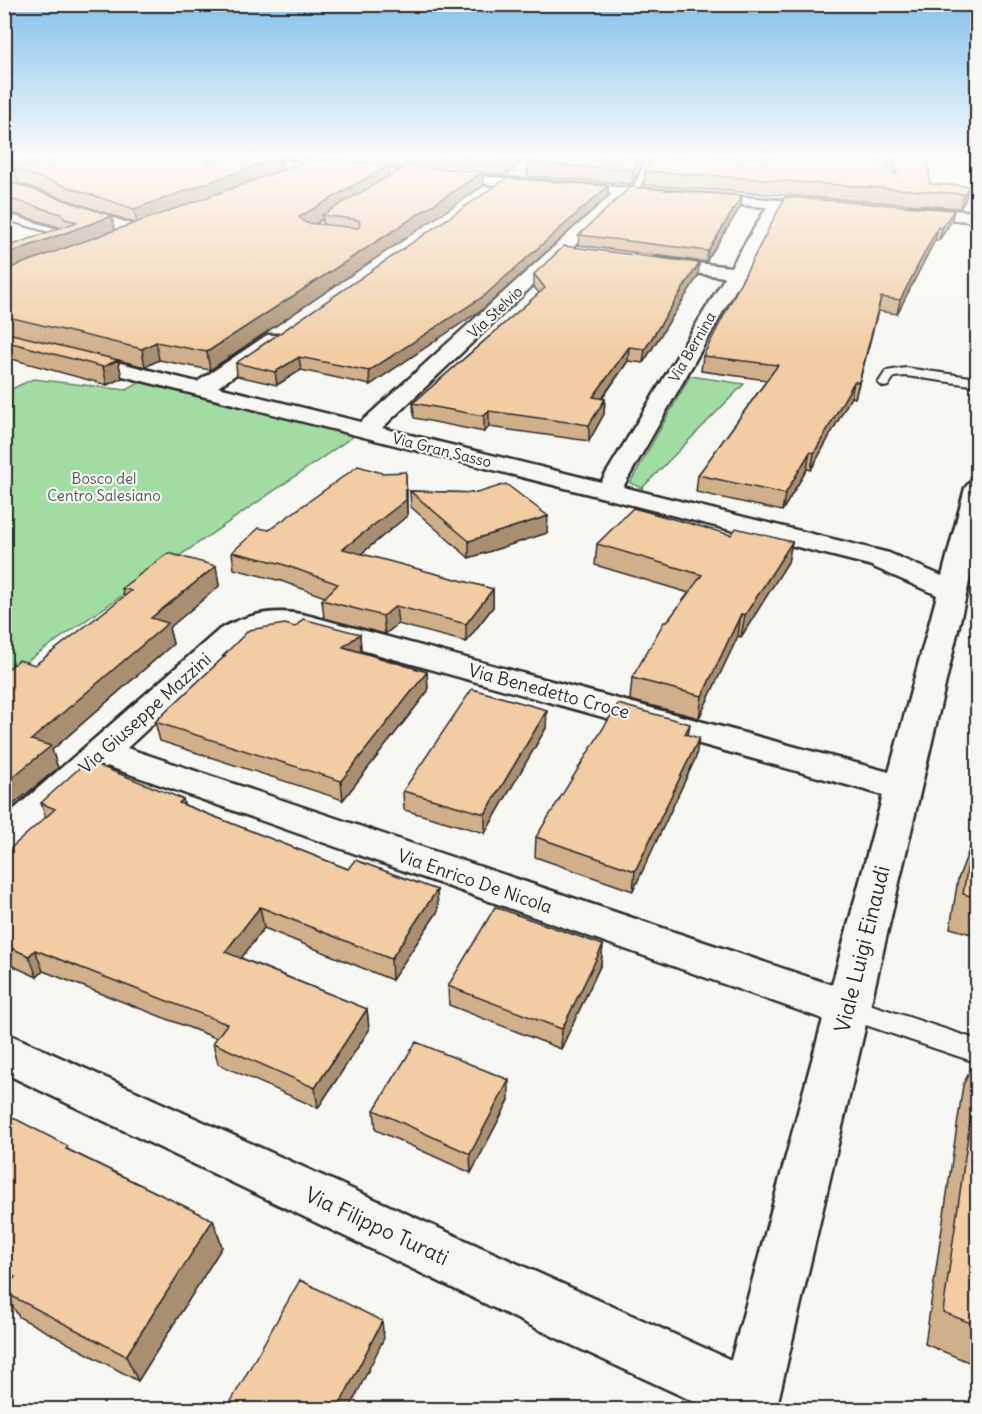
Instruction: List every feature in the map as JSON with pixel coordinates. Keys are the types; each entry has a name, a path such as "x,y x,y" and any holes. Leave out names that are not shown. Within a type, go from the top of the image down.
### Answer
{"street":[{"path":"114,223 137,231"},
{"path":"111,240 160,223"},
{"name":"Via Stelvio","path":"365,431 593,223"},
{"name":"Via Bernina","path":"608,492 765,223"},
{"path":"561,251 583,254"},
{"path":"642,261 736,273"},
{"path":"200,390 291,328"},
{"name":"Via Gran Sasso","path":"4,340 956,578"},
{"name":"Viale Luigi Einaudi","path":"748,1403 978,488"},
{"name":"Via Benedetto Croce","path":"265,621 299,622 902,788"},
{"name":"Via Giuseppe Mazzini","path":"4,840 231,635 244,627 265,621"},
{"name":"Via Enrico De Nicola","path":"102,752 789,990 848,1008"},
{"name":"Via Filippo Turati","path":"4,1052 582,1322 748,1403"}],"lane":[{"path":"4,254 61,234 26,223"},
{"path":"884,383 890,374 898,372 978,382"},
{"path":"848,1008 978,1053"}],"green space":[{"path":"690,376 744,384 642,488 630,483"},
{"name":"Bosco del Centro Salesiano","path":"33,379 126,390 145,380 355,435 5,676 5,392"}],"building":[{"path":"74,223 93,223 4,255 4,248"},
{"path":"135,223 306,223 358,228 359,223 405,223 207,352 156,342 142,349 4,316 4,270"},
{"path":"441,223 566,223 484,296 369,371 299,357 275,372 236,363"},
{"path":"592,223 725,223 708,251 579,235"},
{"path":"772,223 945,223 942,228 938,227 900,300 881,297 859,382 854,382 814,453 810,452 785,494 698,475 778,365 703,356"},
{"path":"564,246 699,263 645,349 629,347 593,397 605,399 589,425 489,411 484,416 413,403 545,288 534,274"},
{"path":"4,332 118,360 103,367 4,341"},
{"path":"358,466 382,473 406,472 406,500 343,549 493,589 466,624 396,606 383,616 322,600 338,584 279,563 232,552 259,528 269,530"},
{"path":"506,484 548,516 469,541 410,491 477,493"},
{"path":"633,508 731,535 736,528 792,542 745,615 741,614 702,696 632,678 664,622 667,622 702,575 597,544"},
{"path":"168,553 216,566 151,618 168,623 31,740 51,746 4,784 4,672 19,660 35,665 131,591 122,588"},
{"path":"303,619 360,634 343,647 427,672 341,781 155,722 249,630 285,624 295,627"},
{"path":"472,689 547,710 485,814 403,791"},
{"path":"618,704 690,724 685,734 699,738 635,871 536,837"},
{"path":"87,761 183,799 179,803 348,869 355,860 437,890 391,959 260,907 225,952 367,1009 315,1088 213,1043 227,1024 35,950 29,956 4,945 4,854 55,809 41,803"},
{"path":"971,845 978,847 978,898 963,894"},
{"path":"495,907 603,945 562,1029 448,986"},
{"path":"416,1042 509,1080 470,1154 374,1110"},
{"path":"978,1065 978,1326 943,1312"},
{"path":"4,1113 68,1146 66,1149 213,1220 126,1356 4,1292 15,1277 4,1271"},
{"path":"300,1280 382,1321 337,1410 226,1410"}]}
